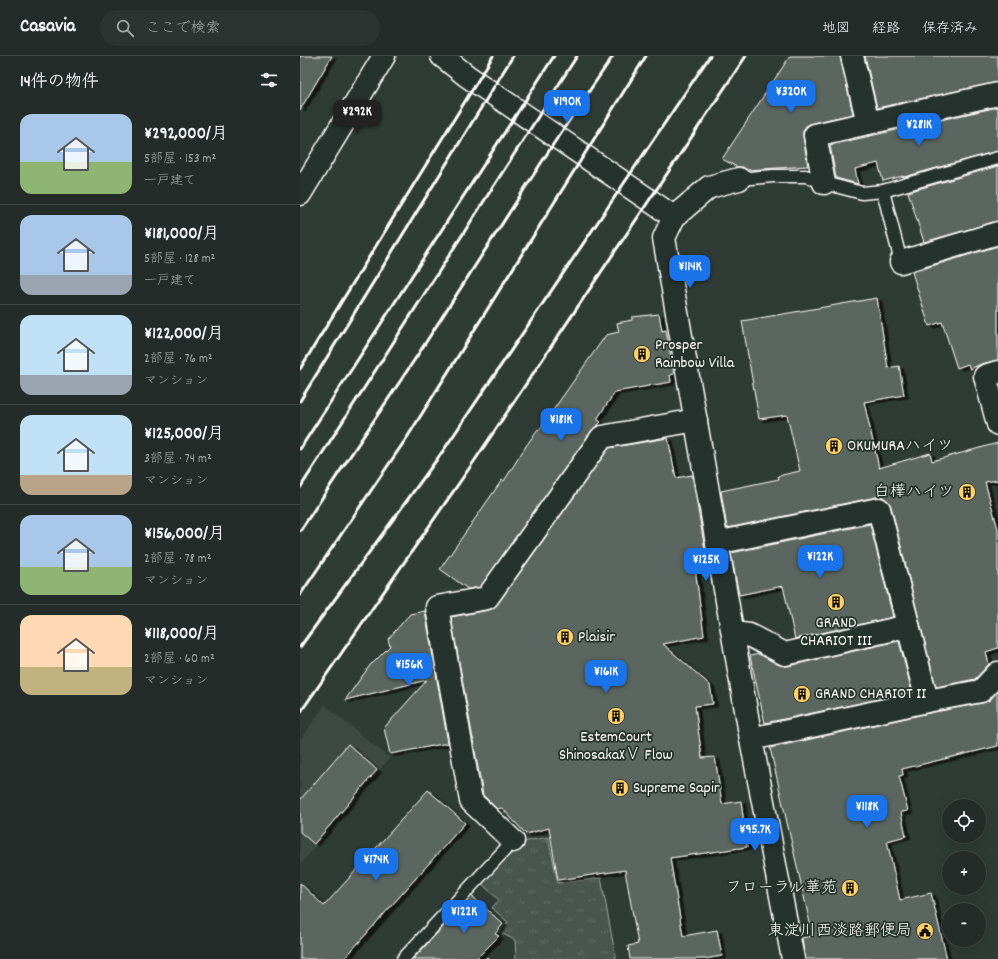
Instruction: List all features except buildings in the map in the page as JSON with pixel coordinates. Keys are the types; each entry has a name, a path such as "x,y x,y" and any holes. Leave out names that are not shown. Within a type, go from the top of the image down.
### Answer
{"street":[{"path":"303,181 384,56"},
{"path":"442,56 467,76 674,217"},
{"path":"852,56 868,124"},
{"path":"824,183 815,135 998,94"},
{"path":"739,178 710,187 674,217 664,238 732,633 793,959"},
{"path":"901,262 998,233"},
{"path":"998,372 985,376 998,424"},
{"path":"513,841 471,801 437,607 487,598 602,437 696,420"},
{"path":"717,543 879,510 927,701"},
{"path":"732,633 749,635 785,654 908,626"},
{"path":"751,739 927,701 981,691 998,673"}],"lane":[{"path":"739,178 806,176 824,183 862,193 883,191 998,158"},
{"path":"883,191 901,262"},
{"path":"403,959 513,841"}],"shaded area":[{"path":"325,705 390,758 300,865 300,740"}],"green space":[{"path":"548,837 558,883 601,878 616,959 516,959 515,940 499,932 508,922 492,908 499,900 481,883 522,842"}],"railway":[{"path":"300,369 493,56"},
{"path":"300,401 513,56"},
{"path":"300,449 554,56"},
{"path":"300,488 577,56"},
{"path":"300,531 417,356 554,143 613,56"},
{"path":"300,595 408,436 646,56"},
{"path":"300,647 443,451 710,56"},
{"path":"300,713 475,460 746,56"}],"place":[{"name":"Prosper Rainbow Villa","path":"642,354"},
{"name":"OKUMURAハイツ","path":"834,446"},
{"name":"白樺ハイツ","path":"967,492"},
{"name":"GRAND CHARIOT III","path":"836,602"},
{"name":"Plaisir","path":"565,637"},
{"name":"GRAND CHARIOT II","path":"802,694"},
{"name":"EstemCourt ShinosakaXⅤ Flow","path":"616,716"},
{"name":"Supreme Sapir","path":"620,788"},
{"name":"フローラル華苑","path":"850,888"},
{"name":"東淀川西淡路郵便局","path":"925,931"}]}
